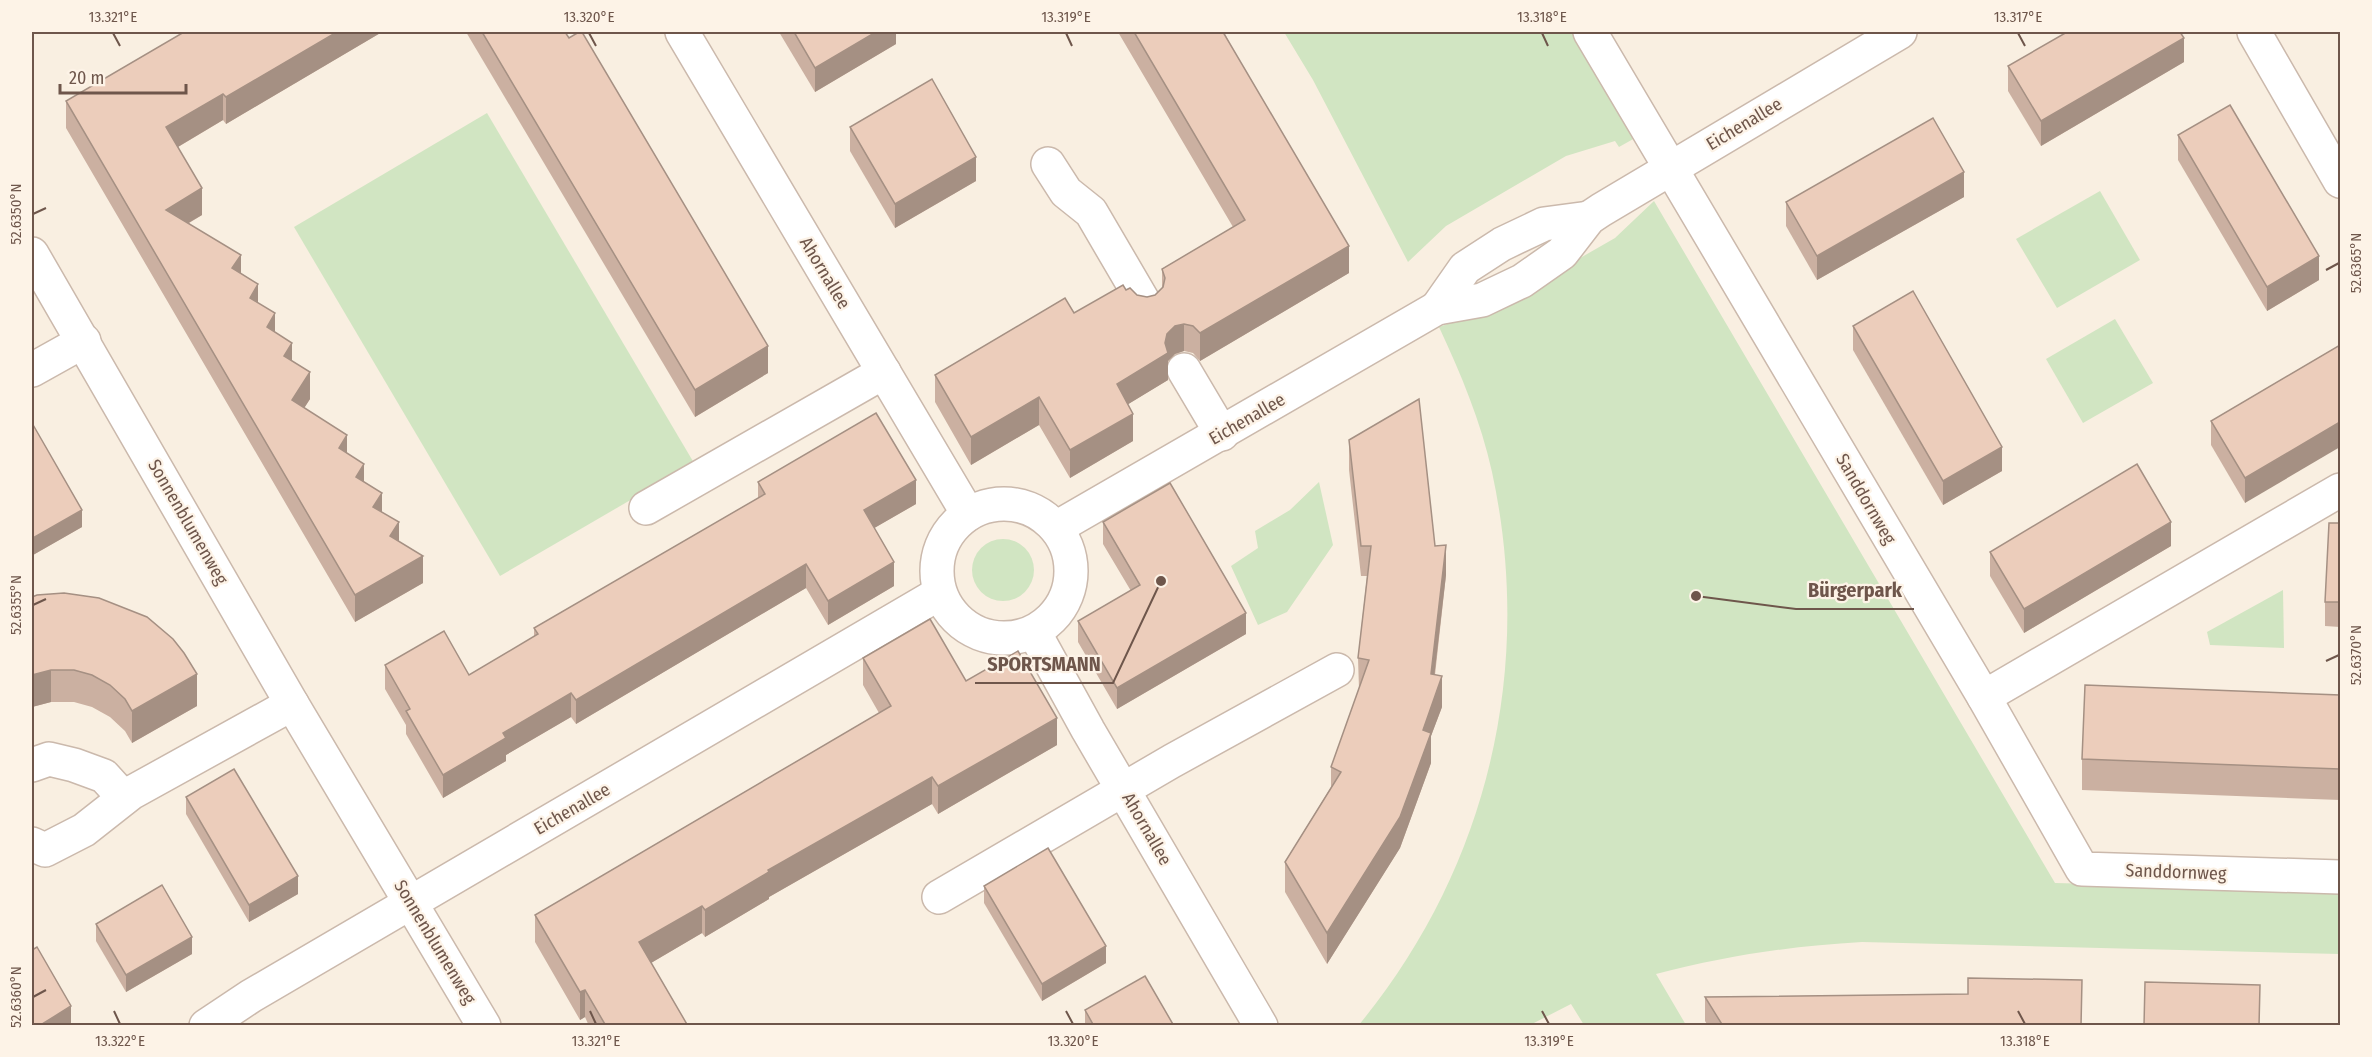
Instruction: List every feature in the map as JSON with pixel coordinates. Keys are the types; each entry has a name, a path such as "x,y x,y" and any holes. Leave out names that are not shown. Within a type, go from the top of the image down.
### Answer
{"street":[{"name":"Ahornallee","path":"682,32 968,514"},
{"name":"Sanddornweg","path":"1590,32 1984,697 2082,869 2340,877"},
{"name":"Eichenallee","path":"1056,528 1437,308 1482,300 1522,281 1562,253 1589,218 1671,166 1900,32"},
{"path":"2254,32 2340,181"},
{"path":"1048,164 1066,192 1091,212 1146,306"},
{"name":"Sonnenblumenweg","path":"32,254 292,704 484,1026"},
{"path":"32,370 84,341"},
{"path":"1184,370 1222,434"},
{"path":"646,508 884,372"},
{"path":"1984,697 2340,490"},
{"path":"990,505 1015,505 1038,513 1056,528 1070,555 1070,586 1058,613 1034,632 1006,639 978,634 955,618 940,593 936,571 940,549 951,529 968,514 990,505"},
{"name":"Eichenallee","path":"206,1026 251,996 940,593"},
{"name":"Ahornallee","path":"1034,632 1261,1026"},
{"path":"939,897 1123,789 1337,670"},
{"path":"32,844 45,850 84,830 124,798 292,704"},
{"path":"32,765 49,759 104,776 124,798"}],"green space":[{"path":"1284,32 1573,32 1635,138 1619,147 1615,141 1566,156 1446,226 1408,262 1313,80"},
{"path":"487,113 694,463 500,576 294,227"},
{"path":"2100,191 2140,260 2057,308 2016,239"},
{"path":"1654,201 2055,883 2340,890 2340,954 1862,942 1758,953 1656,974 1686,1025 1584,1025 1571,1004 1530,1025 1358,1026 1403,966 1439,901 1468,834 1490,765 1503,693 1507,620 1504,546 1492,472 1470,398 1439,327 1493,308 1615,238"},
{"path":"2115,319 2153,383 2083,423 2046,359"},
{"path":"1319,482 1333,545 1287,612 1258,625 1231,566 1258,548 1255,531 1290,510"},
{"path":"997,539 1009,539 1025,548 1032,558 1034,570 1032,582 1025,592 1009,601 997,601 986,596 977,587 972,576 972,564 977,553 986,544"},
{"path":"2283,590 2284,648 2210,645 2207,632"}],"building":[{"path":"184,32 337,32 226,97 223,94 166,127 202,188 166,210 241,255 232,268 258,284 250,298 275,313 267,327 292,343 284,356 310,372 292,400 347,435 339,448 364,464 356,477 382,493 373,507 399,522 390,536 423,556 355,595 66,101"},
{"path":"482,32 565,32 569,38 582,32 768,346 695,390"},
{"path":"794,32 876,32 815,68"},
{"path":"1134,32 1223,32 1349,246 1200,333 1193,326 1184,324 1175,326 1167,334 1165,343 1168,353 1117,384 1133,414 1070,450 1039,397 971,437 935,375 1065,298 1074,313 1123,285 1126,290 1130,288 1137,295 1147,297 1155,295 1163,287 1165,278 1162,269 1245,220"},
{"path":"2067,32 2180,32 2184,38 2041,121 2008,66"},
{"path":"932,79 976,157 895,204 850,127"},
{"path":"2230,105 2319,256 2267,287 2178,135"},
{"path":"1933,118 1964,172 1817,256 1786,202"},
{"path":"1913,291 2002,447 1943,481 1853,326"},
{"path":"2340,345 2340,422 2245,478 2211,421"},
{"path":"1419,399 1435,546 1446,545 1431,674 1442,676 1423,730 1431,733 1400,817 1327,933 1285,862 1341,772 1331,767 1369,660 1358,658 1371,546 1361,546 1349,440"},
{"path":"876,413 916,480 864,510 894,562 828,601 806,564 576,700 571,693 503,733 506,738 443,775 406,711 410,709 385,665 444,631 469,675 538,634 534,628 765,494 758,482"},
{"path":"32,423 82,510 33,538 32,535"},
{"path":"2137,464 2171,522 2024,609 1990,552"},
{"path":"1170,483 1246,613 1117,688 1078,621 1140,585 1103,522"},
{"path":"2329,523 2340,523 2340,602 2325,602"},
{"path":"64,593 99,598 147,617 173,639 197,674 132,711 125,699 110,685 92,675 74,670 51,670 32,675 32,597"},
{"path":"930,619 966,681 1018,651 1057,718 938,786 932,777 768,870 769,872 705,910 702,906 639,942 688,1026 606,1026 585,990 580,992 535,915 891,706 863,658"},
{"path":"2085,685 2340,695 2340,769 2082,759"},
{"path":"234,769 298,876 249,905 186,797"},
{"path":"1048,848 1106,946 1042,984 984,886"},
{"path":"162,885 192,937 126,975 96,924"},
{"path":"37,947 71,1006 39,1026 32,1026 32,950"},
{"path":"1145,976 1174,1026 1094,1026 1085,1010"},
{"path":"1968,978 2082,980 2081,1026 1723,1026 1705,997 1968,994"},
{"path":"2145,982 2260,985 2259,1026 2144,1026"}],"place":[{"name":"SPORTSMANN","path":"1161,581"},
{"name":"Bürgerpark","path":"1696,596"}]}
